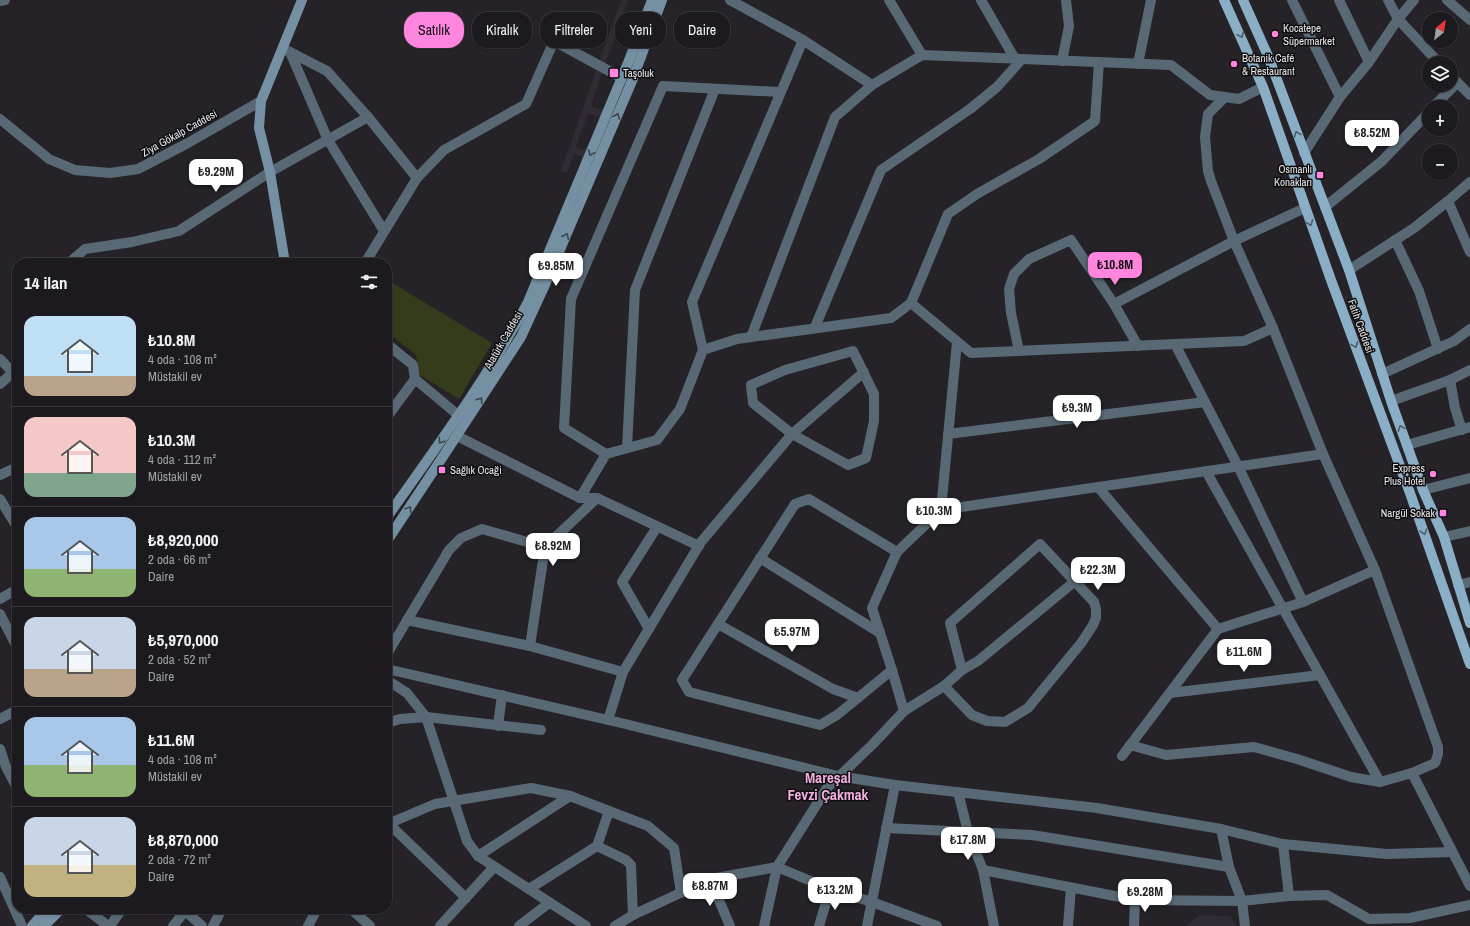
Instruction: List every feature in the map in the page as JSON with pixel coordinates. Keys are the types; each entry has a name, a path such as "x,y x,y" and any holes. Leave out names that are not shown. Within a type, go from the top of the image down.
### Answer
{"main road":[{"path":"284,258 270,172 259,128 261,100 286,50 302,0"},
{"name":"Atatürk Caddesi","path":"392,510 440,443 507,340 528,302 622,78 652,0"},
{"name":"Atatürk Caddesi","path":"392,534 515,347 530,318 632,81 662,0"},
{"name":"Fatih Caddesi","path":"1224,0 1264,87 1305,208 1410,493 1470,664"},
{"name":"Fatih Caddesi","path":"1243,0 1268,56 1349,270 1391,401 1423,490 1444,537 1470,623"},
{"path":"32,926 43,914"},
{"path":"44,926 56,914"}],"street":[{"path":"0,1 5,0"},
{"path":"730,0 803,40 872,85"},
{"path":"889,0 922,56"},
{"path":"980,0 1018,59"},
{"path":"1062,61 1069,26 1066,0"},
{"path":"1138,64 1151,0"},
{"path":"1292,0 1340,97"},
{"path":"1339,0 1369,62"},
{"path":"1388,0 1398,20 1432,56"},
{"path":"1304,153 1340,97 1369,62 1398,20 1414,0"},
{"path":"1447,0 1470,20"},
{"path":"580,498 606,454 657,440 680,409 703,350 692,302 803,40"},
{"path":"368,258 418,178 444,150 526,104 554,41 622,78"},
{"path":"286,50 327,71 368,117 418,178"},
{"path":"286,50 328,140 384,231"},
{"path":"751,337 835,118 872,85 922,56 1171,65 1210,95 1239,99 1264,87"},
{"path":"814,328 881,170 970,109 997,87 1018,59"},
{"path":"703,350 737,339 891,318 911,303 948,214 977,194 1039,158 1095,121 1099,62"},
{"path":"1458,83 1470,95"},
{"path":"606,454 564,428 571,299 663,86 780,92"},
{"path":"627,448 634,290 715,89"},
{"path":"1130,745 1166,756 1254,748 1298,759 1351,777 1380,782 1412,773 1435,763 1438,754 1438,747 1375,570 1323,454 1273,328 1234,241 1208,170 1205,137 1208,114 1225,97"},
{"name":"Ziya Gökalp Caddesi","path":"0,119 49,159 74,170 110,173 138,169 188,143 261,100"},
{"path":"75,258 85,249 132,242 179,231 270,172 368,117"},
{"path":"1325,207 1382,161 1422,119"},
{"path":"1349,270 1414,228 1470,182"},
{"path":"1448,201 1470,252"},
{"path":"1114,304 1234,241 1305,208"},
{"path":"1019,351 1009,289 1014,274 1030,259 1071,240 1114,304 1138,346"},
{"path":"1395,240 1419,291 1438,349"},
{"path":"911,303 971,353 1244,341 1273,328"},
{"path":"1382,374 1438,349 1461,337 1470,329"},
{"path":"941,510 957,342"},
{"path":"1175,344 1238,466 1303,602"},
{"path":"392,348 413,365 415,379 458,415"},
{"path":"853,351 864,372 874,394 874,421 866,458 848,465 792,434 753,403 751,385 785,370 853,351"},
{"path":"0,359 12,370"},
{"path":"1391,401 1450,380 1470,370"},
{"path":"608,720 623,672 699,546 792,434 864,372"},
{"path":"0,384 12,375"},
{"path":"392,410 415,379"},
{"path":"1407,445 1466,428 1455,408 1450,380"},
{"path":"948,434 1205,402"},
{"path":"457,436 580,498 597,498 699,546"},
{"path":"904,711 872,608 897,552 941,510 1323,454"},
{"path":"0,475 12,469"},
{"path":"1206,471 1380,782"},
{"path":"1423,490 1470,478"},
{"path":"1098,487 1218,629"},
{"path":"530,646 545,548 597,498"},
{"path":"0,499 12,519"},
{"path":"892,670 838,715 820,725 689,692 682,680 795,504 808,499 897,552"},
{"path":"649,629 622,582 657,527"},
{"path":"392,646 449,550 461,538 482,529 545,548"},
{"path":"1444,537 1470,531"},
{"path":"944,686 972,715 987,721 1005,722 1028,708 1082,642 1096,618 1094,602 1040,544 950,623 962,670"},
{"path":"760,558 880,633"},
{"path":"1122,756 1218,629 1303,602 1375,570"},
{"path":"764,926 777,867 827,788 838,776 850,768 904,711 944,686 962,670 978,661 1074,582"},
{"path":"1458,585 1470,582"},
{"path":"0,599 12,592"},
{"path":"0,614 12,637"},
{"path":"408,620 530,646 623,672"},
{"path":"718,624 833,689 858,698"},
{"path":"392,670 608,720 838,776 895,785 1096,808 1221,829 1283,844 1387,854 1452,852"},
{"path":"1170,693 1320,675"},
{"path":"392,683 407,692 426,717 467,841 478,856 586,926"},
{"path":"498,726 502,695"},
{"path":"0,719 12,713"},
{"path":"392,721 426,717 541,730"},
{"path":"0,749 6,767 12,778"},
{"path":"1412,773 1470,886"},
{"path":"867,926 895,785"},
{"path":"392,822 434,804 531,788 570,796 648,826 674,848 681,893"},
{"path":"958,792 968,832 983,870 994,926"},
{"path":"478,856 570,796"},
{"path":"529,889 597,846 609,811"},
{"path":"392,828 466,898"},
{"path":"886,828 1032,836 1229,868"},
{"path":"1221,829 1229,868 1242,901 1245,926"},
{"path":"1283,844 1289,896"},
{"path":"597,846 626,860 631,865 633,915"},
{"path":"440,926 494,867"},
{"path":"615,926 633,915 710,879 777,867 830,889 872,902 937,926"},
{"path":"983,870 1135,900 1242,901 1289,896 1327,896 1369,919 1410,918 1470,905"},
{"path":"0,877 12,904"},
{"path":"710,879 730,926"},
{"path":"1068,926 1071,888"},
{"path":"819,926 830,889"},
{"path":"1134,926 1135,900"},
{"path":"520,926 549,903"},
{"path":"17,914 22,926"},
{"path":"92,914 106,925 117,914"},
{"path":"172,926 181,914"},
{"path":"188,914 202,926"},
{"path":"213,926 219,914"},
{"path":"308,926 314,914"},
{"path":"357,914 370,926"}],"shaded area":[{"path":"621,0 628,0 624,12 617,12"},
{"path":"657,0 653,12 650,12"},
{"path":"615,17 615,37 605,65 612,68 613,66 619,68 618,70 624,72 632,48 640,48 592,183 586,163 581,161 582,157 574,154 567,173 561,171 604,48 607,48 607,40","holes":["602,72 622,79 610,113 591,106","588,113 608,120 596,155 590,153 591,150 585,148 584,150 576,147"]},
{"path":"1200,915 1230,916 1237,926 1185,926"}],"green space":[{"path":"392,283 492,343 459,399 420,375 416,355 392,336"}],"place":[{"name":"Kocatepe Süpermarket","path":"1275,34"},
{"name":"Botanik Café & Restaurant","path":"1234,64"},
{"name":"Taşoluk","path":"614,73"},
{"name":"Osmanlı Konakları","path":"1320,175"},
{"name":"Sağlık Ocaği","path":"442,470"},
{"name":"Express Plus Hotel","path":"1433,474"},
{"name":"Nargül Sokak","path":"1443,513"}],"district":[{"name":"Mareşal Fevzi Çakmak","path":"828,786"}]}
